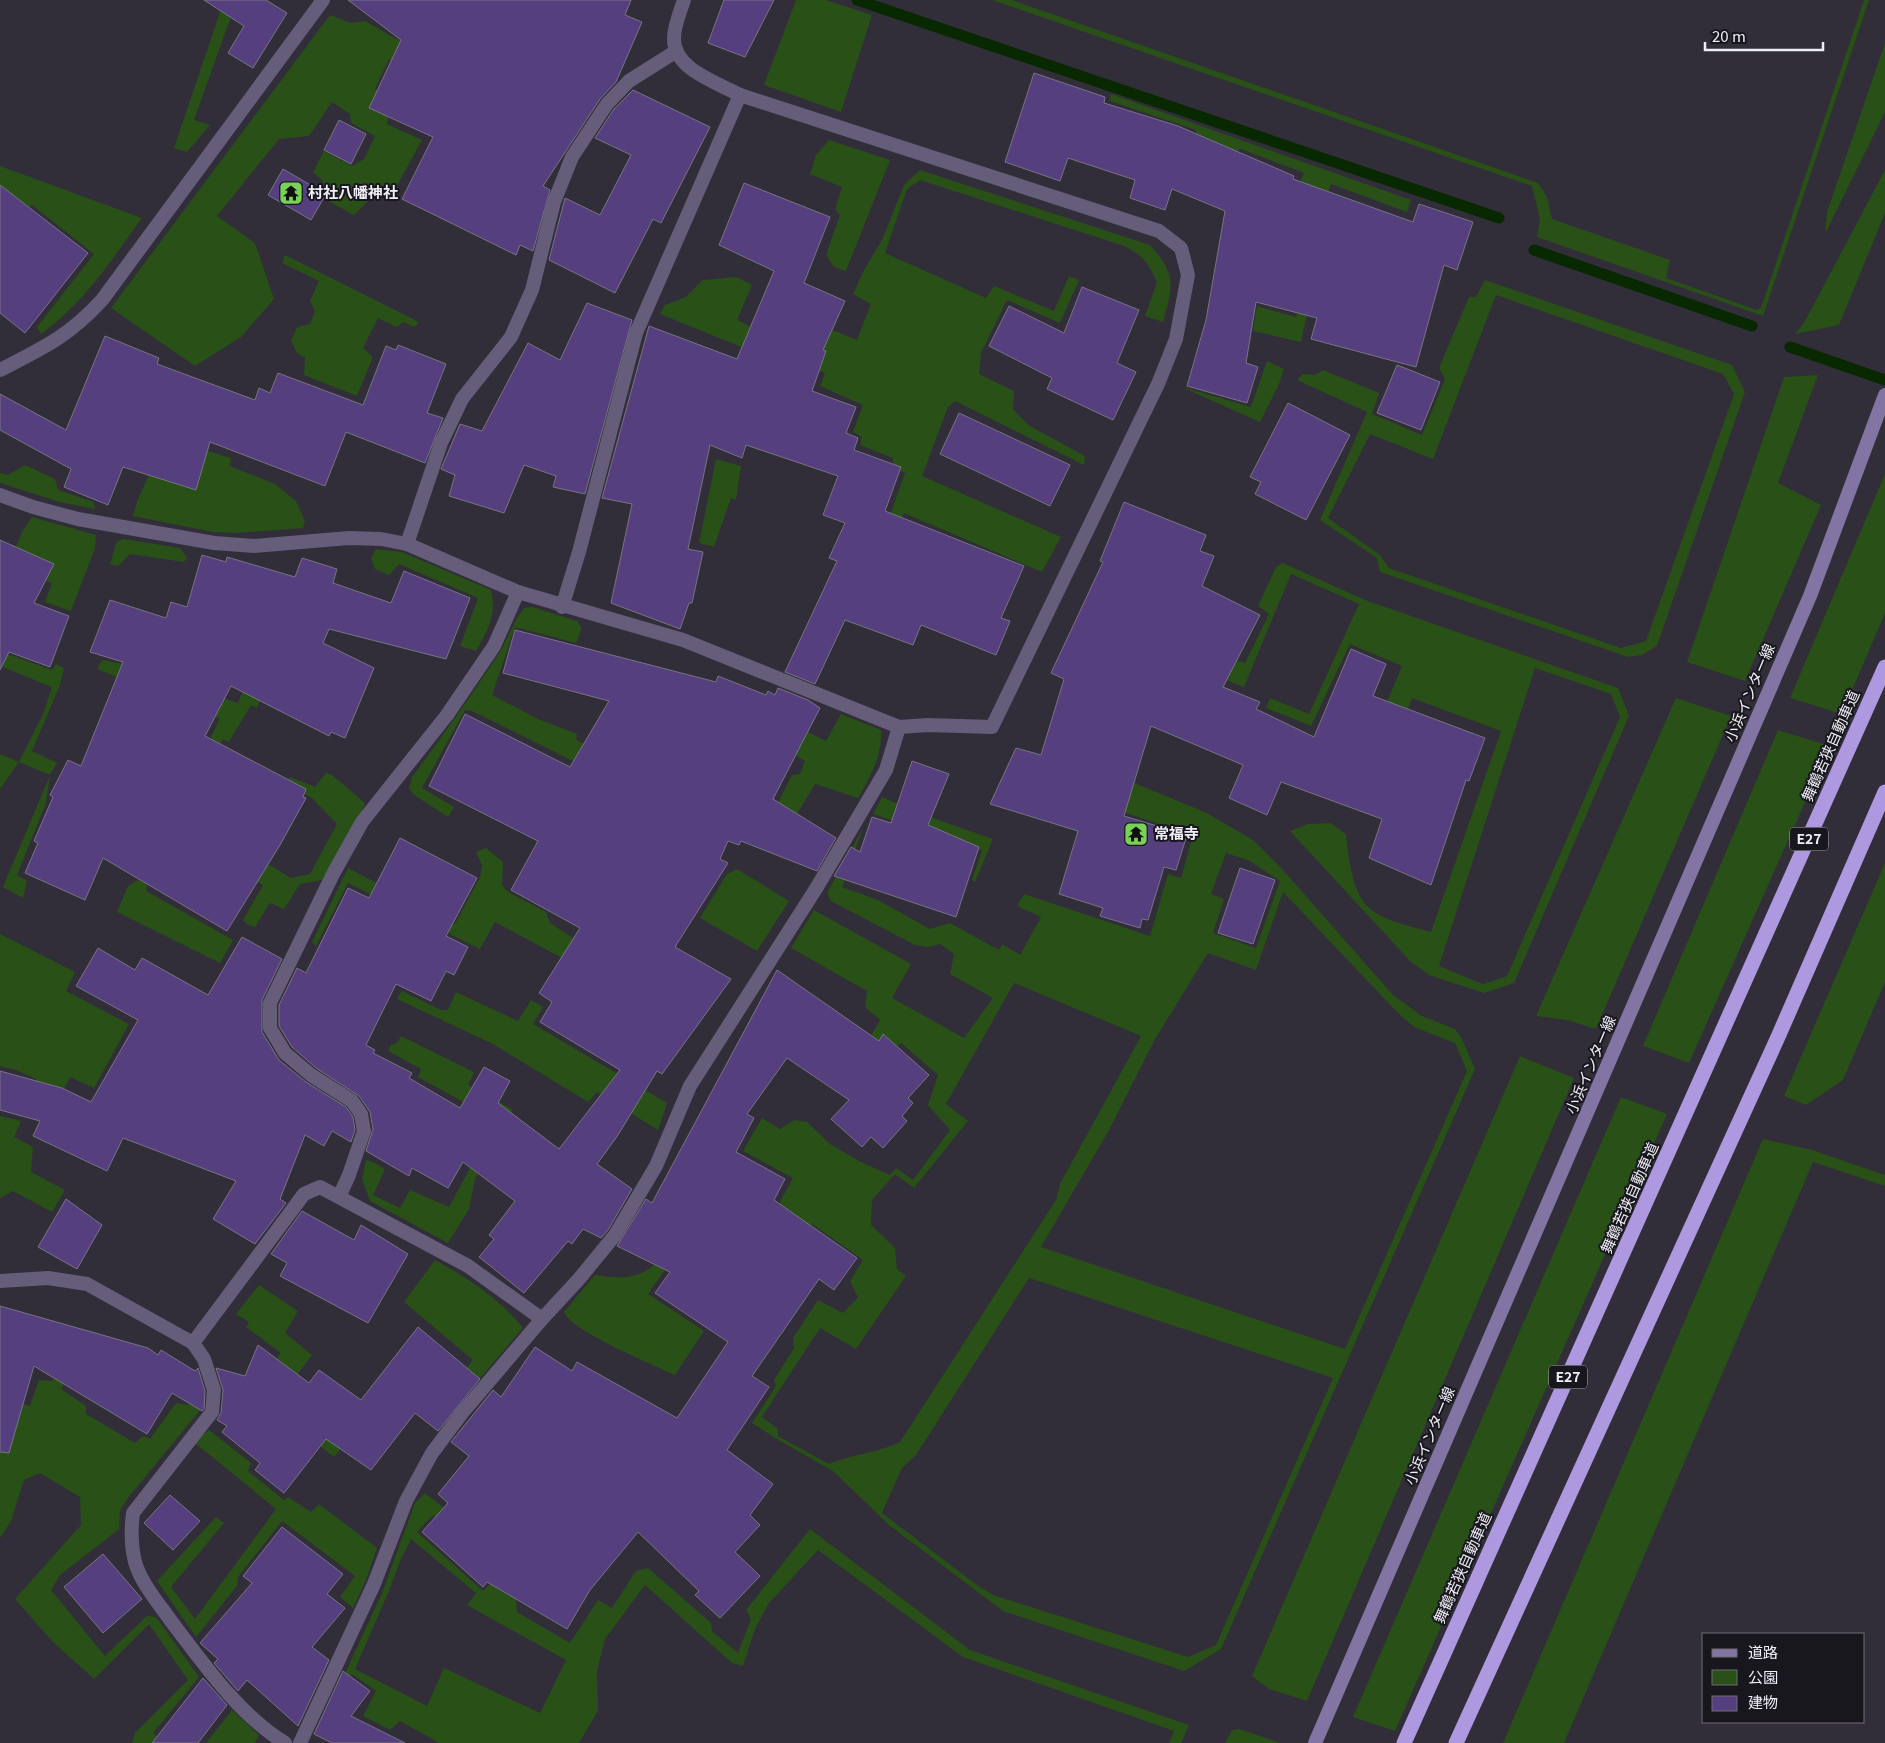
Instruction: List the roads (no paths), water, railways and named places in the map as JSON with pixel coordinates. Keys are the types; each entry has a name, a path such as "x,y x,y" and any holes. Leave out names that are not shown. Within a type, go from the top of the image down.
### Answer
{"highway":[{"name":"舞鶴若狭自動車道","path":"1404,1743 1885,667"},
{"path":"1456,1743 1778,1037 1885,792"}],"main road":[{"name":"小浜インター線","path":"1315,1743 1806,605 1885,395"}],"street":[{"path":"0,370 57,341 81,323 102,300 323,0"},
{"path":"0,495 33,507 78,519 214,543 254,546 349,538 381,539 407,544 518,592 562,607 683,640 899,727 928,725 992,727 1158,384 1176,339 1188,275 1182,248 1159,231 740,95 686,65 675,52 674,36 684,0"},
{"path":"407,544 441,443 462,399 512,336 532,290 554,202 572,157 607,104 629,81 675,52"},
{"path":"562,607 579,552 636,333 740,95"},
{"path":"339,1197 349,1175 364,1131 361,1114 352,1101 311,1075 285,1053 270,1028 270,1003 333,874 362,822 447,715 489,654 518,592"},
{"path":"300,1743 374,1584 406,1501 432,1453 462,1414 615,1235 656,1166 690,1086 817,887 886,770 899,727"},
{"path":"193,1343 304,1194 320,1187 468,1266 542,1319"},
{"path":"0,1281 48,1278 87,1284 193,1343 204,1358 214,1390 212,1412 133,1513 131,1531 135,1563 154,1597 212,1676 272,1735 285,1743"}],"waterway":[{"path":"857,0 1499,218"},
{"path":"1534,250 1752,326"},
{"path":"1790,347 1885,380"}],"place":[{"name":"村社八幡神社","path":"291,193"},
{"name":"常福寺","path":"1136,834"}]}
